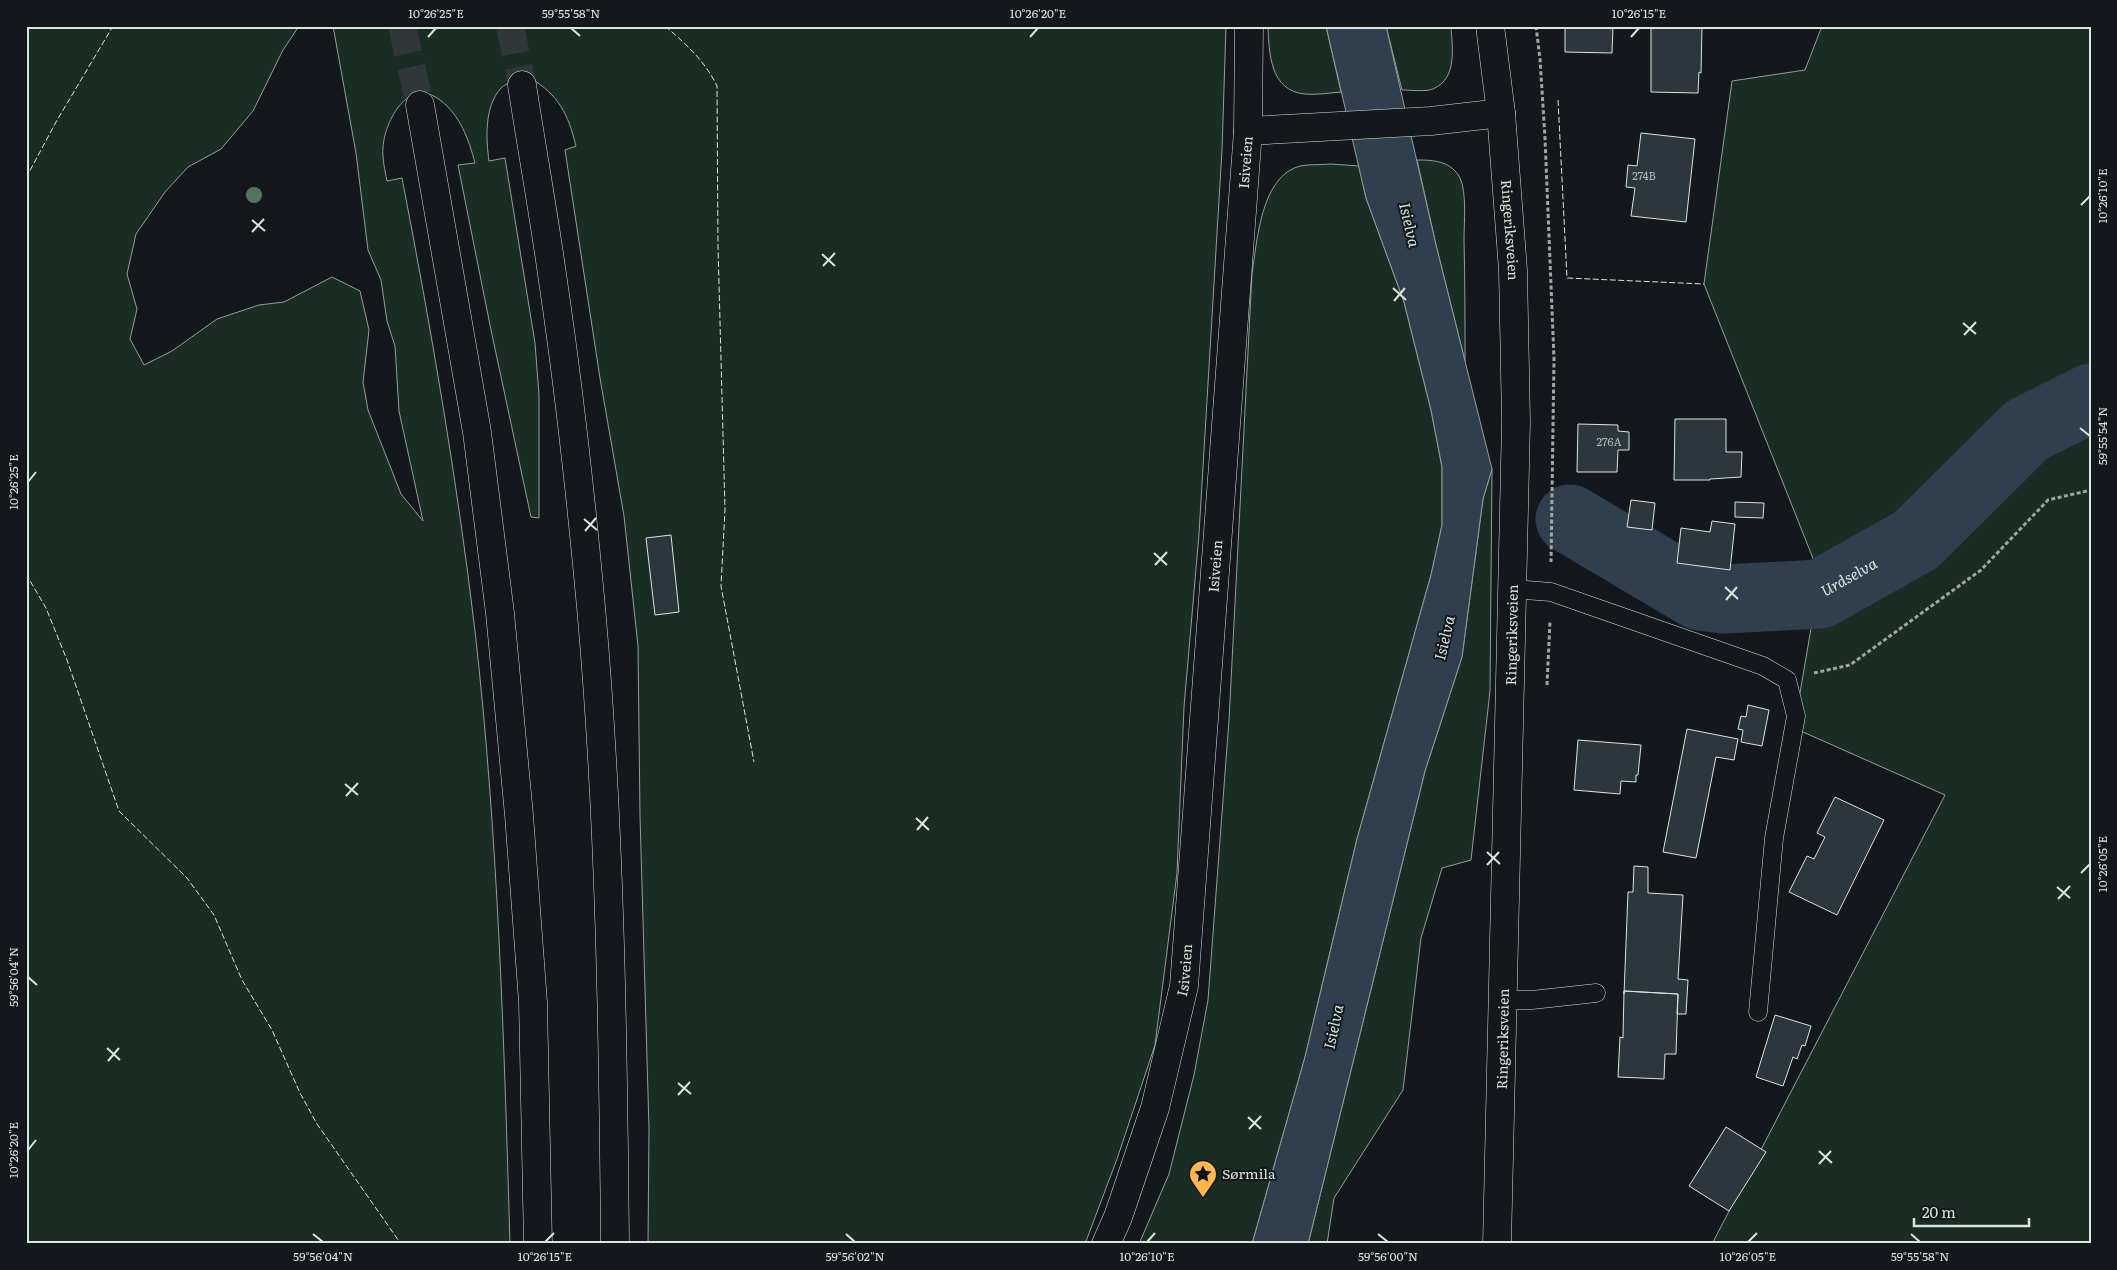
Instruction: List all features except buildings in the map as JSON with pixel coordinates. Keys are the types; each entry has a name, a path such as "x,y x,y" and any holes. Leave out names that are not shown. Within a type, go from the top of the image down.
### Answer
{"main road":[{"path":"1248,131 1249,26"},
{"name":"Ringeriksveien","path":"1490,26 1501,113 1513,270 1516,422 1498,1244"},
{"path":"522,85 556,300 573,426 591,609 605,812 613,1008 615,1244"},
{"path":"420,104 477,432 500,613 519,815 533,1002 538,1244"},
{"name":"Isiveien","path":"1106,1244 1118,1217 1155,1108 1184,986 1248,131 1431,121 1501,113"}],"lane":[{"path":"1513,589 1551,592 1763,666 1787,680 1796,716 1774,838 1758,1012"},
{"path":"1504,1000 1532,1000 1596,993"}],"path":[{"path":"1787,680 1850,665 1981,570 2048,500 2091,490"}],"green space":[{"path":"26,26 299,26 283,50 253,111 221,149 188,167 165,192 136,234 127,274 137,309 130,339 144,365 172,351 217,319 259,305 284,302 332,277 360,291 369,330 363,382 368,410 401,494 423,521 399,411 395,346 387,321 381,280 368,250 356,153 333,26 1226,26 1222,150 1199,534 1184,707 1177,873 1155,1045 1117,1159 1085,1244 648,1244 649,1128 640,816 638,646 624,516 600,378 565,150 576,146 570,124 561,106 548,91 530,78 511,82 501,88 495,96 489,114 487,143 489,161 505,158 535,343 539,395 539,518 531,517 458,165 475,163 467,137 458,120 447,106 428,94 418,94 408,97 393,114 388,125 383,151 387,181 402,178 443,404 475,631 495,860 510,1244 26,1244"},
{"path":"1268,26 1326,26 1341,92 1305,94 1293,91 1285,86 1278,78 1271,59"},
{"path":"1386,26 1451,26 1452,62 1446,78 1441,84 1430,90 1402,90"},
{"path":"1822,26 2091,26 2091,1244 1712,1244 1945,795 1794,728 1820,576 1704,284 1732,81 1805,70"},
{"path":"1417,160 1436,161 1452,168 1460,178 1464,192 1465,361 1436,245"},
{"path":"1331,164 1359,166 1366,198 1404,302 1431,410 1442,467 1442,525 1431,575 1357,839 1305,1057 1252,1244 1139,1244 1169,1174 1194,1075 1208,1000 1229,720 1252,274 1259,228 1269,196 1277,182 1287,172 1300,166"},
{"path":"1492,469 1490,691 1471,860 1442,868 1421,938 1403,1090 1334,1198 1327,1244 1308,1244 1425,771 1462,657 1483,499"}],"water":[{"name":"Isielva","path":"1326,26 1386,26 1436,245 1492,469 1483,499 1462,657 1425,771 1308,1244 1252,1244 1305,1057 1357,839 1431,575 1442,525 1442,467 1431,410 1404,302 1366,198"}],"waterway":[{"name":"Urdselva","path":"1570,519 1700,596 1724,599 1820,594 1916,540 2027,430 2091,398"}],"tunnel":[{"path":"402,26 420,105"},
{"path":"510,26 522,85"}],"fence":[{"path":"26,178 56,122 113,26"},
{"path":"665,26 688,46 707,69 717,86 718,246 725,510 721,586 754,762"},
{"path":"1558,100 1567,278 1704,284"},
{"path":"26,574 46,608 67,660 119,811 187,878 214,915 242,980 272,1030 300,1093 317,1124 401,1244"}],"place":[{"name":"Sørmila","path":"1203,1198"}]}
